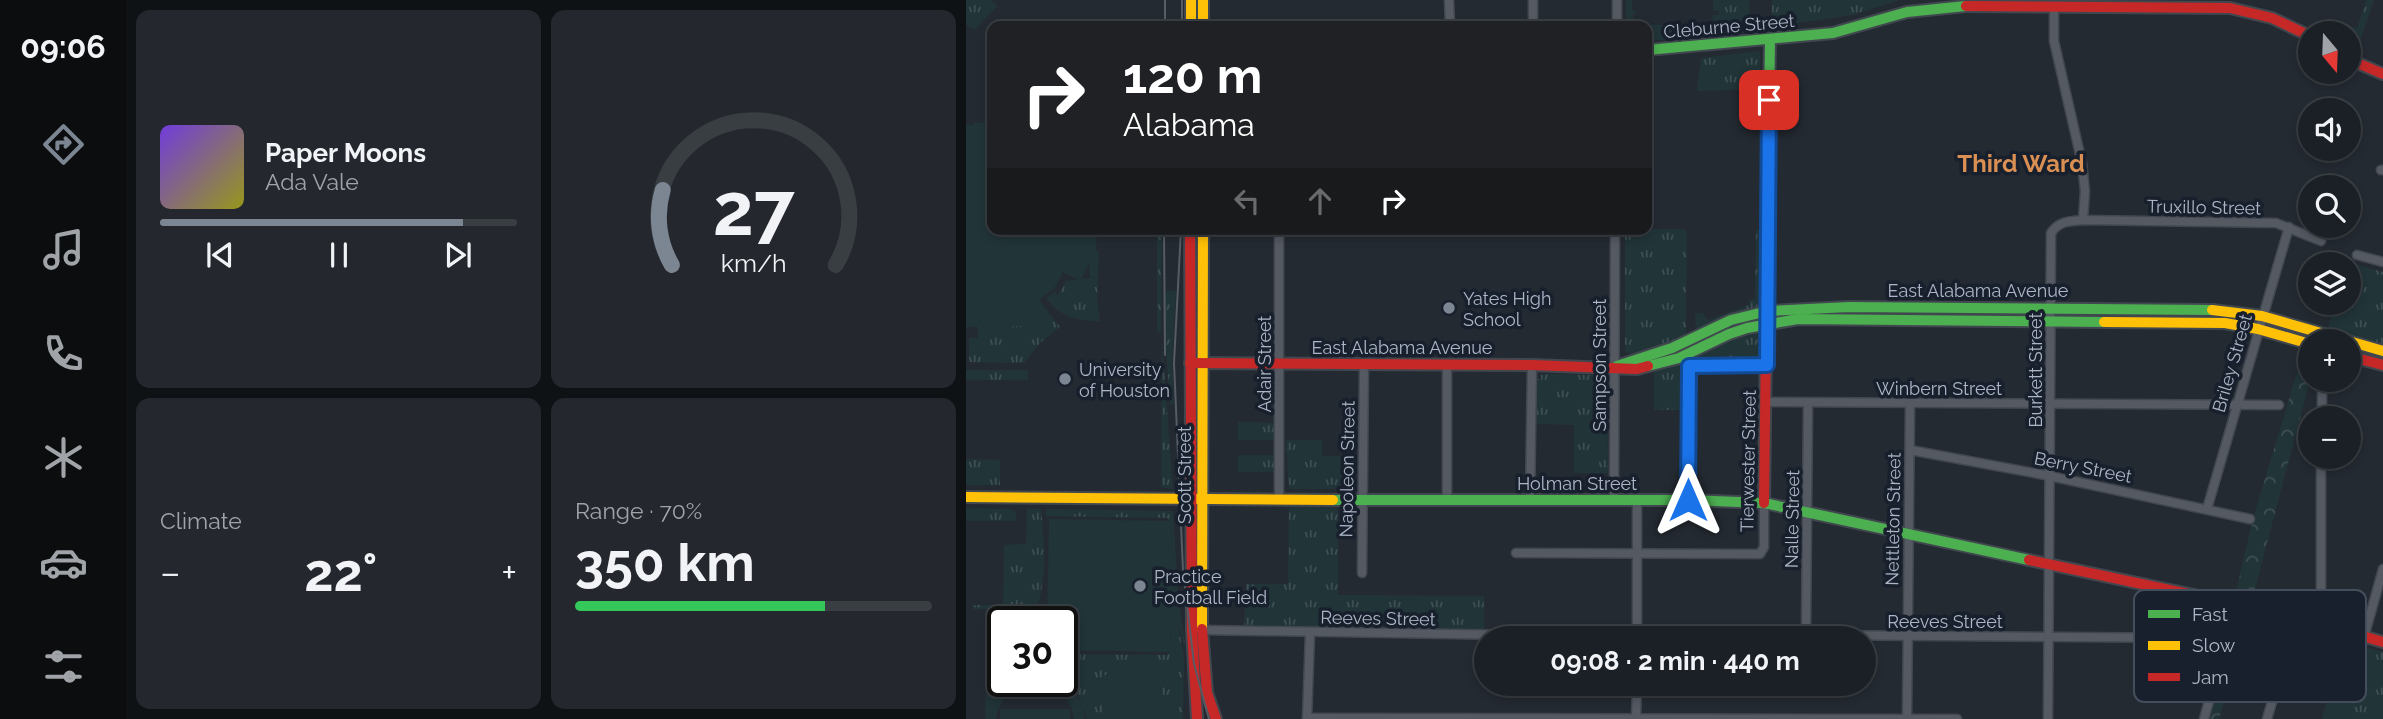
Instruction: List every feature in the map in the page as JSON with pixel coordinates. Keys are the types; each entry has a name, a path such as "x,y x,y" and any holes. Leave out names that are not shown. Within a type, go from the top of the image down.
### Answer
{"street":[{"path":"1191,0 1191,21"},
{"path":"1203,0 1203,21"},
{"path":"1450,0 1450,21"},
{"path":"1533,0 1533,21"},
{"path":"1617,0 1617,21"},
{"path":"2054,7 2054,41 2082,163 2085,191 2083,220"},
{"name":"Cleburne Street","path":"1652,50 1833,33 1928,9 2230,8 2256,11 2278,18 2298,29"},
{"name":"Tierwester Street","path":"1638,554 1753,555 1760,554 1764,547 1770,39"},
{"path":"2361,65 2383,74"},
{"name":"Truxillo Street","path":"2083,220 2276,223 2321,241"},
{"name":"Burkett Street","path":"2048,719 2051,233 2065,221 2083,220"},
{"name":"Briley Street","path":"2207,509 2288,227"},
{"name":"Scott Street","path":"1190,235 1190,363 1203,663 1216,719"},
{"name":"Scott Street","path":"1197,719 1192,649 1195,499 1202,363 1203,235"},
{"name":"Adair Street","path":"1279,235 1279,498"},
{"name":"Sampson Street","path":"1614,500 1615,235"},
{"path":"1190,252 1203,252"},
{"path":"2361,256 2383,262"},
{"name":"East Alabama Avenue","path":"1614,367 1672,348 1731,320 1768,311 1849,307 2210,310 2262,316 2299,329"},
{"path":"2156,309 2156,323"},
{"name":"East Alabama Avenue","path":"1190,363 1532,365 1637,369 1694,352 1729,334 1768,323 1798,319 2225,323 2298,341"},
{"name":"East Alabama Avenue","path":"2361,346 2383,351"},
{"path":"2361,359 2383,365"},
{"name":"Napoleon Street","path":"1362,573 1364,364"},
{"path":"1530,501 1532,365"},
{"path":"1688,500 1689,366 1767,365"},
{"path":"1447,366 1447,500"},
{"name":"Winbern Street","path":"1767,402 2279,405"},
{"name":"Nalle Street","path":"1806,626 1808,403"},
{"name":"Nettleton Street","path":"1907,719 1910,403"},
{"name":"Berry Street","path":"1910,450 2250,519"},
{"path":"2321,590 2322,469"},
{"name":"Holman Street","path":"966,496 1688,500 1764,503 2170,590"},
{"path":"1637,500 1637,626"},
{"path":"1516,553 1638,554"},
{"path":"2366,630 2383,569"},
{"name":"Reeves Street","path":"1202,631 1474,636"},
{"path":"1310,633 1307,718 1957,719"},
{"name":"Reeves Street","path":"1876,636 2134,639"},
{"name":"Holman Street","path":"2366,638 2383,642"},
{"path":"1636,719 1637,696"},
{"path":"2204,719 2209,702"},
{"path":"2267,719 2272,702"}],"green space":[{"path":"966,0 990,0 997,6 975,29 966,25"},
{"path":"1626,0 1632,0 1632,10 1636,11 1636,14 1633,14 1634,21 1626,21"},
{"path":"1713,0 1749,0 1750,31 1712,36 1713,15 1719,15 1719,11 1713,10"},
{"path":"1772,0 1899,0 1853,15 1783,25 1772,21"},
{"path":"2366,0 2374,0 2361,38 2359,21"},
{"path":"1652,25 1689,25 1689,38 1652,41"},
{"path":"1760,51 1760,89 1697,91 1701,58"},
{"path":"987,123 987,235 1097,235 1098,277 1090,278 1089,264 1080,281 1063,272 1054,289 1039,300 1045,308 1032,317 1031,326 966,327 966,125"},
{"path":"1652,229 1684,229 1687,233 1686,336 1656,349 1632,354 1625,352 1625,235 1652,235"},
{"path":"1756,230 1759,230 1760,237 1759,306 1729,314 1696,330 1695,313 1703,313 1708,320 1749,305 1749,300 1755,299"},
{"path":"1157,235 1162,235 1161,328 1173,489 1161,487 1162,343 1161,332 1157,331"},
{"path":"2361,266 2383,272 2383,344 2361,338 2361,329 2328,329 2332,315 2361,315"},
{"path":"1098,277 1100,321 1070,317 1046,298 1054,292 1058,295 1066,281"},
{"path":"1165,291 1176,291 1172,362 1174,404 1170,405 1165,337"},
{"path":"1045,308 1060,327 1041,342 1024,363 969,362 969,338 978,338 978,327 1031,325 1031,316"},
{"path":"1756,332 1762,341 1761,361 1694,362 1693,359 1731,340"},
{"path":"1685,363 1684,410 1654,410 1654,371"},
{"path":"2298,369 2298,392 2307,392 2303,406 2298,406 2298,426 2255,590 2236,590 2252,522"},
{"path":"966,370 1028,370 1028,380 966,380"},
{"path":"1541,375 1607,376 1608,473 1574,473 1574,425 1537,424 1537,379 1541,379"},
{"path":"1238,422 1274,423 1274,440 1238,440"},
{"path":"1286,440 1322,440 1322,456 1355,457 1355,489 1289,489"},
{"path":"1238,455 1274,455 1274,472 1238,472"},
{"path":"966,459 1000,460 1000,485 966,485"},
{"path":"1289,505 1338,505 1338,595 1484,596 1484,626 1474,626 1474,632 1244,628 1246,584 1288,584"},
{"path":"966,508 1011,509 1016,513 1016,521 966,521"},
{"path":"1027,509 1041,509 1044,570 1038,606 1006,605 987,606 987,609 973,609 976,605 1003,605 1004,545 1026,544"},
{"path":"1046,509 1173,511 1178,594 1186,653 1177,621 1184,656 1183,719 1087,719 1078,694 1078,654 1167,655 1170,652 1173,522 1168,518 1046,516"},
{"path":"1049,519 1173,521 1170,652 1078,650 1078,606 1047,606"},
{"path":"2366,647 2383,652 2383,719 2322,719 2326,702 2366,702"},
{"path":"1125,662 1144,662 1167,682 1161,689 1161,719 1103,719 1103,675 1116,671"},
{"path":"986,684 987,697 1006,697 996,719 985,719"},
{"path":"1064,697 1078,697 1085,719 1074,719"},
{"path":"2212,702 2224,702 2219,719 2207,719"},
{"path":"1000,709 1070,709 1070,719 1000,719"}],"tram line":[{"path":"1165,0 1165,21"},
{"path":"1182,0 1182,21"},
{"path":"1164,235 1165,355"},
{"path":"1181,235 1174,363 1183,570 1194,664 1209,719"}],"traffic: fast":[{"path":"1652,50 1833,33 1907,12 1966,6"},
{"path":"1767,253 1770,39"},
{"path":"1617,366 1672,348 1731,320 1768,311 1849,307 2212,310"},
{"path":"1648,366 1679,358 1747,328 1798,319 2104,322"},
{"path":"1333,500 1688,500 1764,503 2029,560"}],"traffic: slow":[{"path":"1191,0 1191,21"},
{"path":"1203,0 1203,21"},
{"path":"1202,629 1203,235"},
{"path":"2212,310 2262,316 2383,351"},
{"path":"2104,322 2225,323 2298,341"},
{"path":"966,497 1333,500"}],"traffic: jam":[{"path":"1966,6 2230,8 2272,18 2298,30"},
{"path":"2361,65 2383,74"},
{"path":"1190,235 1192,630 1197,719"},
{"path":"1764,503 1767,253"},
{"path":"2361,359 2383,365"},
{"path":"1190,363 1532,365 1637,369 1648,366"},
{"path":"2029,560 2170,590"},
{"path":"1202,629 1207,693 1216,719"},
{"path":"2366,637 2383,642"}],"place":[{"name":"Yates High School","path":"1449,308"},
{"name":"University of Houston","path":"1065,379"},
{"name":"Practice Football Field","path":"1140,586"}],"district":[{"name":"Third Ward","path":"2021,163"}],"route":[{"path":"1688,500 1689,366 1767,365 1769,100"}]}
